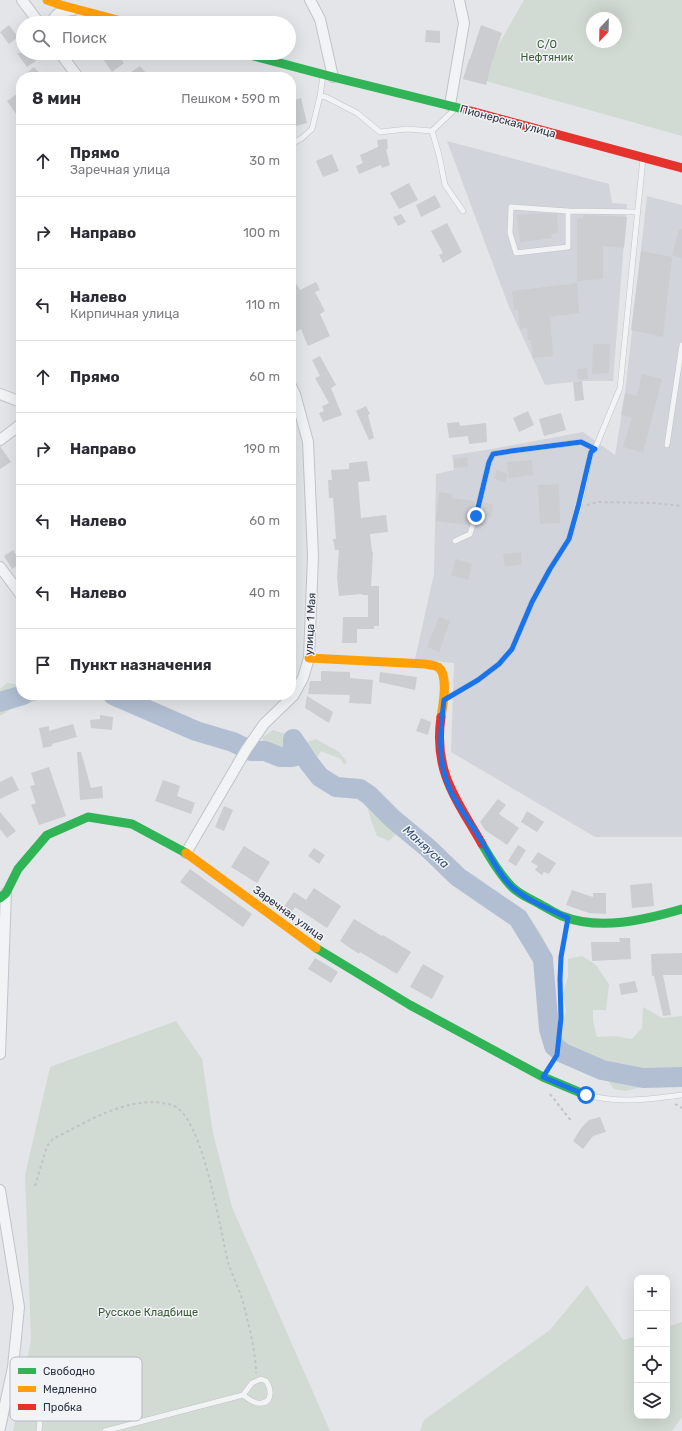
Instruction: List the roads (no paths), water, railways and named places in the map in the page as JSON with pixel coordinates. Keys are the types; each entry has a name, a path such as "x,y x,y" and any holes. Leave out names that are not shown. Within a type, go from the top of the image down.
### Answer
{"street":[{"path":"22,0 33,16"},
{"path":"47,0 102,16"},
{"path":"310,0 320,19 328,76"},
{"path":"453,106 464,23 459,0"},
{"path":"55,16 62,11 79,10"},
{"path":"65,60 74,72"},
{"name":"Пионерская улица","path":"268,60 453,106 682,168"},
{"path":"0,394 16,400"},
{"name":"улица 1 Мая","path":"296,398 308,442 313,556 309,658 303,678 296,691"},
{"path":"0,440 16,428"},
{"path":"0,567 16,588"},
{"path":"309,658 435,666 439,668 442,672 445,690 440,728 440,757 451,792 497,868 512,887 526,897 568,918 592,923 643,920 682,909"},
{"name":"улица 1 Мая","path":"186,852 246,750 264,724 289,700"},
{"name":"Заречная улица","path":"3,895 18,869 47,835 88,817 132,824 186,852 311,945 410,1005 543,1077 586,1095"},
{"path":"0,1054 3,895"},
{"path":"0,1190 19,1307 14,1357"},
{"path":"0,1428 10,1381"}],"lane":[{"path":"296,141 312,130 320,96 328,76"},
{"path":"320,96 326,97 357,113 380,132 407,129 432,131"},
{"path":"432,131 453,106"},
{"path":"432,131 446,185 464,211"},
{"path":"444,700 478,680 499,664 512,649 532,602 569,539 591,452 595,449 620,388 643,157"},
{"path":"568,211 568,247 516,253 510,233 511,207 568,211 637,212"},
{"path":"667,445 682,345"},
{"path":"455,541 470,534 476,516 489,462 493,454 581,442 595,449"},
{"path":"586,1095 606,1100 628,1101 682,1095"},
{"path":"104,1431 243,1395 256,1380 260,1379 266,1381 271,1391 270,1397 266,1402 257,1403 243,1395"},
{"path":"39,1431 40,1421"}],"waterway":[{"name":"Маняуска","path":"0,702 16,697"},
{"name":"Маняуска","path":"125,700 196,731 233,742 251,751 265,751 280,757 293,757 293,739 320,777 336,787 360,789 369,795 393,819 428,848 458,877 518,918 543,959 549,1029 554,1046 563,1053 602,1070 643,1078 682,1077"}],"park label":[{"name":"С/О Нефтяник","path":"547,50"},
{"name":"Русское Кладбище","path":"148,1312"}]}
